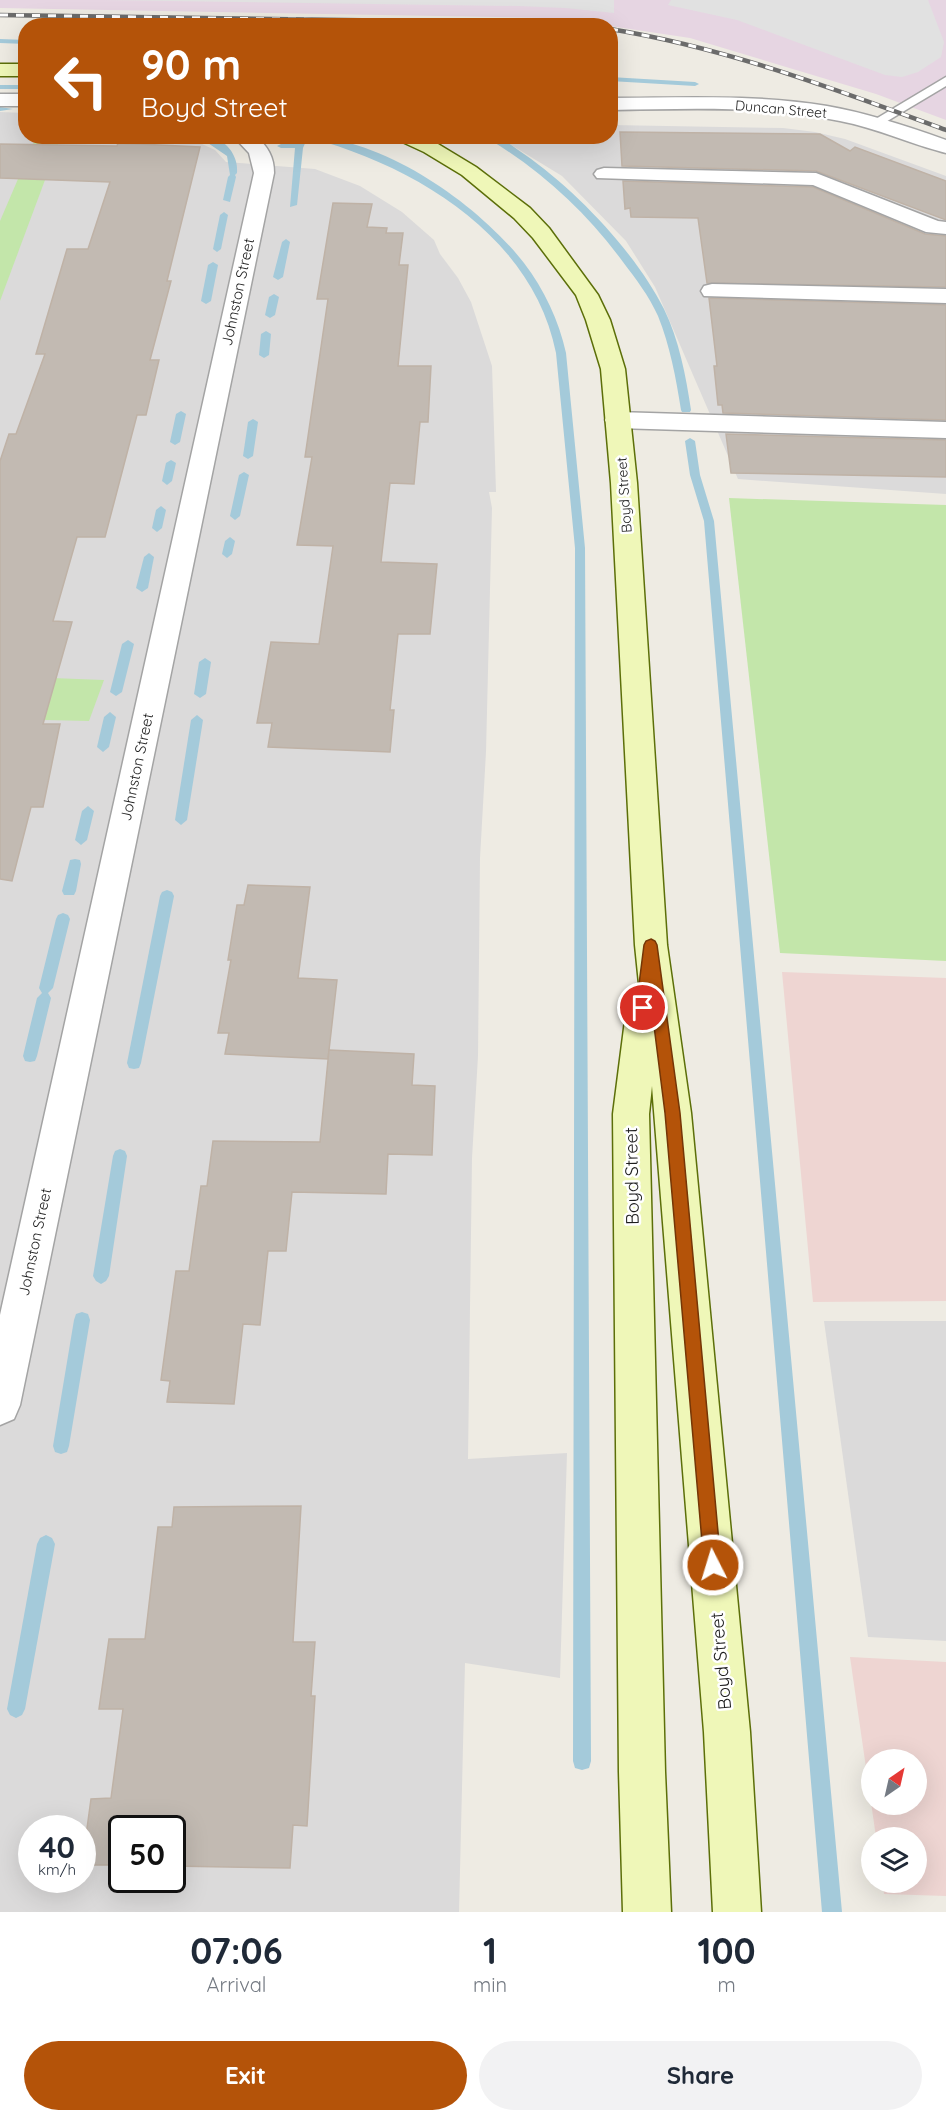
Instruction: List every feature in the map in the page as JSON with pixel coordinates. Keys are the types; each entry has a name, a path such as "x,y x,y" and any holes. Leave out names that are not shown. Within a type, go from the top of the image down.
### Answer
{"main road":[{"path":"0,70 18,70"},
{"name":"Boyd Street","path":"421,144 449,158 496,192 541,233 573,273 587,296 613,369 624,483 651,945 674,1125 728,1732 737,1912"},
{"name":"Boyd Street","path":"647,1912 642,1772 632,1114 651,945"}],"street":[{"path":"0,100 18,100"},
{"name":"Duncan Street","path":"618,104 768,105 827,112 875,123 946,147"},
{"name":"Johnston Street","path":"0,1406 264,173 264,159 253,144"},
{"path":"604,174 816,178 934,227 946,228"},
{"path":"712,291 946,296"},
{"path":"618,420 946,429"}],"lane":[{"path":"875,123 946,81"}],"shaded area":[{"path":"0,0 946,0 946,120 876,94 690,38 618,27 618,18 0,8"},
{"path":"102,0 614,0 614,13 518,6"},
{"path":"671,0 928,0 944,42 941,57 918,72 902,77 885,75 737,20 668,5"},
{"path":"0,112 18,113 18,144 202,144 215,150 226,162 315,169 360,186 402,212 434,240 440,254 458,278 471,302 492,366 496,492 489,492 492,508 486,752 480,858 478,1056 472,1158 468,1459 567,1453 560,1678 465,1663 459,1912 0,1912"},
{"path":"618,125 783,128 845,139 946,176 946,494 738,479 655,287 626,241 562,176 509,144 618,144"},
{"path":"782,972 946,978 946,1301 813,1302"},
{"path":"824,1321 946,1321 946,1641 868,1637"},
{"path":"850,1657 946,1662 946,1896 884,1894 927,1893 927,1827 875,1827 873,1815 927,1815 927,1749 863,1749"}],"green space":[{"path":"33,144 58,144 0,301 0,221"},
{"path":"729,498 946,505 946,961 780,953"},
{"path":"0,676 104,680 89,721 0,719"}],"building":[{"path":"620,132 820,134 850,151 855,147 946,181 946,220 816,171 622,166"},
{"path":"0,144 117,146 118,144 138,144 200,147 167,281 171,281 150,360 159,360 146,415 137,415 105,537 77,537 53,621 72,622 43,724 60,724 43,807 31,807 12,881 0,879 0,461 9,434 16,434 45,354 36,354 67,249 88,249 110,182 0,178"},
{"path":"623,181 813,187 925,234 946,236 946,287 707,283 698,218 631,217 630,208 625,209"},
{"path":"333,203 372,204 367,227 387,228 386,233 403,233 399,265 408,265 398,366 431,366 428,422 420,422 414,484 390,483 381,562 437,564 430,634 398,634 390,710 394,710 390,752 268,747 272,723 257,723 271,642 319,644 333,546 297,545 312,457 305,457 328,299 317,299"},
{"path":"709,298 946,305 946,420 723,413 722,405 718,405 714,366 717,366"},
{"path":"726,434 946,440 946,477 731,473"},
{"path":"248,885 310,887 298,978 337,980 328,1059 225,1054 229,1033 218,1033 231,960 228,960 237,905 244,905"},
{"path":"329,1050 414,1054 412,1085 435,1086 432,1155 388,1154 386,1194 292,1192 286,1251 268,1251 260,1325 243,1324 234,1404 167,1402 170,1381 161,1380 176,1271 189,1271 201,1186 207,1186 213,1141 320,1142"},
{"path":"301,1506 293,1642 315,1642 311,1696 315,1696 307,1826 293,1825 290,1868 186,1866 186,1815 108,1815 108,1865 96,1865 96,1815 89,1815 91,1799 111,1798 123,1709 99,1709 109,1639 145,1639 158,1527 172,1527 174,1507"}],"waterway":[{"path":"0,41 18,42"},
{"path":"618,79 695,84"},
{"path":"0,87 18,87"},
{"path":"0,109 9,109"},
{"path":"217,144 231,156 234,166 233,173"},
{"path":"343,144 388,161 425,181 461,206 493,233 520,265 542,299 557,335 564,373 580,548 582,1761"},
{"path":"503,144 553,180 586,211 616,246 651,294 660,309 670,335 686,410"},
{"path":"281,146 300,146"},
{"path":"293,205 300,146"},
{"path":"227,200 232,177"},
{"path":"217,249 224,215"},
{"path":"278,277 286,242"},
{"path":"206,301 213,265"},
{"path":"270,315 274,297"},
{"path":"264,355 266,334"},
{"path":"175,442 181,414"},
{"path":"248,456 253,422"},
{"path":"690,441 695,475 709,521 832,1912"},
{"path":"167,481 171,463"},
{"path":"235,516 244,475"},
{"path":"157,528 161,510"},
{"path":"227,554 230,541"},
{"path":"142,588 149,557"},
{"path":"116,692 128,644"},
{"path":"200,694 205,662"},
{"path":"103,747 110,717"},
{"path":"181,820 197,720"},
{"path":"81,840 88,811"},
{"path":"69,891 75,864"},
{"path":"134,1063 167,896"},
{"path":"46,988 63,919"},
{"path":"30,1056 44,998"},
{"path":"101,1276 120,1156"},
{"path":"61,1446 82,1320"},
{"path":"16,1709 46,1544"}],"railway":[{"path":"0,15 209,18"},
{"path":"618,30 738,58 822,85 946,130"}],"route":[{"path":"643,1008 651,945 672,1113 713,1565"}]}
